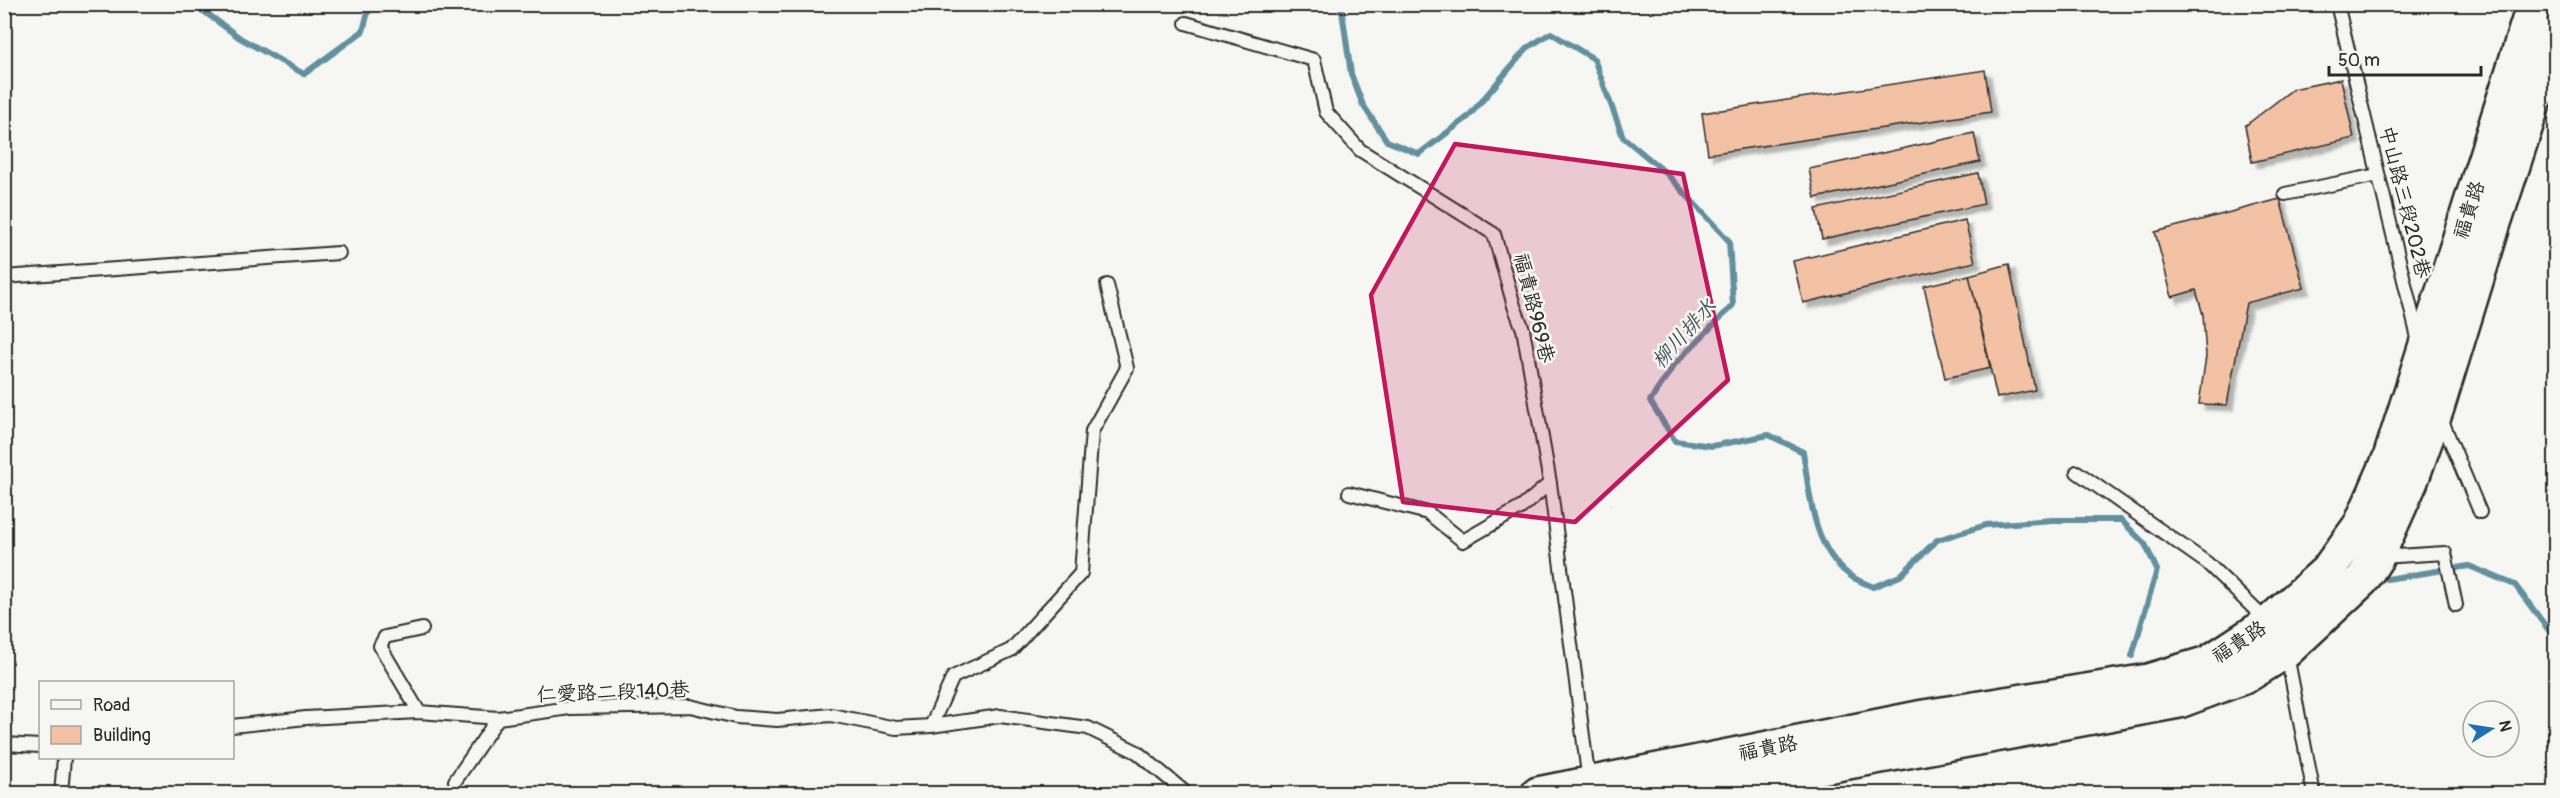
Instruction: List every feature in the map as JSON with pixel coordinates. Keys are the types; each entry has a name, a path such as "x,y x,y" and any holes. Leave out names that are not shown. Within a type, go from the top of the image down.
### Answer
{"street":[{"name":"福貴路","path":"1675,794 2179,701 2246,676 2286,651 2362,580 2377,557 2411,481 2430,383 2534,4"},
{"name":"福貴路","path":"1538,794 1590,788 1924,717 2148,681 2208,663 2269,623 2327,571 2361,524 2390,458 2430,383 2493,226 2556,34"}],"lane":[{"name":"中山路三段202巷","path":"2337,4 2430,383 2480,512"},
{"name":"福貴路969巷","path":"1186,23 1314,60 1326,112 1360,150 1494,234 1514,306 1523,329 1550,483 1590,788"},
{"path":"2285,194 2378,175"},
{"path":"4,277 339,253"},
{"path":"931,726 952,677 1011,650 1081,573 1092,431 1127,368 1107,285"},
{"path":"2077,472 2206,563 2269,623"},
{"path":"1349,493 1428,513 1463,541 1522,507 1550,483"},
{"path":"2377,557 2445,553 2456,605"},
{"path":"419,712 380,646 385,637 422,629"},
{"path":"2286,651 2314,794"},
{"name":"仁愛路二段140巷","path":"234,726 306,718 419,712 498,718 570,708 690,706 736,717 777,720 831,715 896,728 931,726 1000,716 1088,728 1137,752 1187,794"},
{"path":"454,780 498,718"},
{"path":"4,744 39,746"},
{"path":"61,794 64,759"}],"highlighted area":[{"path":"1455,144 1683,174 1728,380 1575,522 1403,502 1371,295"}],"building":[{"path":"1985,70 1991,112 1708,154 1702,113"},
{"path":"2341,79 2354,138 2252,162 2245,126 2293,89"},
{"path":"1974,133 1980,162 1815,198 1809,169"},
{"path":"1978,173 1984,204 1822,239 1816,209"},
{"path":"2280,199 2304,288 2246,303 2227,405 2199,404 2206,356 2203,315 2196,290 2172,297 2155,232"},
{"path":"1965,220 1975,262 1803,303 1793,261"},
{"path":"2009,264 2035,390 1997,398 1969,275"},
{"path":"1969,275 1991,368 1945,378 1924,286"}],"waterway":[{"name":"柳川排水","path":"194,4 240,38 304,74 363,31 370,4"},
{"name":"柳川排水","path":"1341,4 1351,74 1363,105 1387,141 1419,154 1468,117 1527,48 1551,33 1594,59 1623,137 1666,173 1729,241 1733,305 1675,364 1650,401 1675,441 1712,446 1769,435 1803,452 1811,502 1827,549 1848,574 1873,587 1900,576 1937,540 1986,525 2053,520 2121,520 2145,544 2157,570 2132,656"},
{"name":"柳川排水","path":"2387,579 2469,566 2515,585 2556,640"}]}
